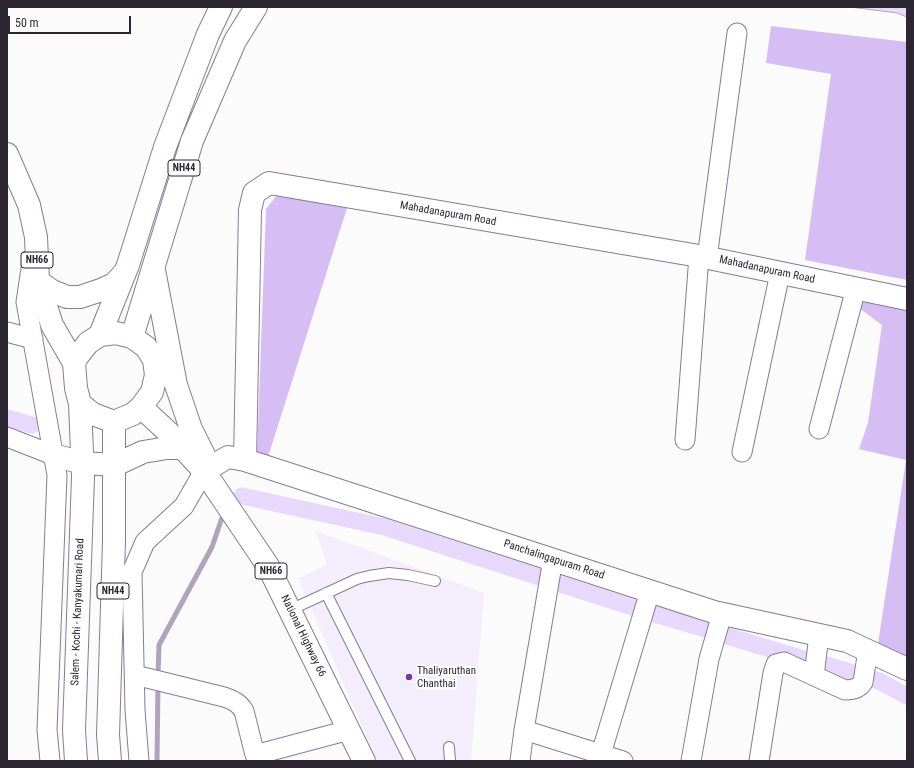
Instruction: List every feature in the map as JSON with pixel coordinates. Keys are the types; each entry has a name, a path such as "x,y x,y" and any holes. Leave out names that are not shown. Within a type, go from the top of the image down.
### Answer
{"main road":[{"name":"NH44","path":"74,363 88,343 100,335 125,272 165,147 208,34 221,7"},
{"name":"NH44","path":"132,337 192,141 236,41 256,7"},
{"name":"NH66","path":"7,154 29,205 36,237 38,281 52,325 74,363"},
{"name":"Mahadanapuram Road","path":"245,460 250,210 254,193 269,183 703,257 907,299"},
{"path":"153,267 176,385 207,470"},
{"path":"38,281 52,291 67,296 80,297 102,290 114,284 125,272"},
{"path":"74,363 76,388 80,404 93,414 114,422 133,414 141,406 152,392 156,375 154,360 146,347 132,337 116,333 100,335"},
{"name":"Salem - Kochi - Kanyakumari Road","path":"76,761 74,730 84,477 80,404"},
{"name":"National Highway 66","path":"141,406 207,470 268,566 364,761"},
{"name":"NH44","path":"110,761 108,735 114,542 114,422"},
{"path":"53,455 83,463 115,465 143,452 167,448 183,448"},
{"name":"Panchalingapuram Road","path":"207,470 228,457 245,460 722,614 847,641 907,668"}],"street":[{"path":"685,440 703,257 738,33"},
{"path":"36,237 26,302 57,475 47,730 50,761"},
{"path":"742,452 780,273"},
{"path":"819,429 856,288"},
{"path":"7,332 33,339"},
{"path":"7,437 53,455"},
{"path":"139,761 135,710 132,572 145,542 184,506 207,470"},
{"path":"520,761 552,559"},
{"path":"601,758 650,591"},
{"path":"690,761 709,659 722,614"},
{"path":"814,676 819,635"},
{"path":"759,761 773,673 776,664 784,662 845,690 861,686 868,650"},
{"path":"134,675 224,696 236,702 244,711 256,758 348,730"},
{"path":"524,730 601,758 623,761"}],"lane":[{"path":"290,610 357,579 369,576 389,573 408,575 434,581"},
{"path":"326,593 410,761"},
{"path":"449,747 450,761"}],"shaded area":[{"path":"850,7 907,7 907,17 897,13"},
{"path":"771,26 907,42 907,280 805,260 831,74 766,63"},
{"path":"277,195 347,208 267,460 257,455 266,209"},
{"path":"863,298 907,309 907,665 877,650 906,460 859,449 868,423 882,325 859,308"},
{"name":"Thaliyaruthan Chanthai","path":"316,531 484,593 471,761 377,761 298,578 327,565"}],"waterway":[{"path":"7,418 32,425"},
{"path":"242,496 384,527 539,577"},
{"path":"158,676 159,645 212,547 224,512"},
{"path":"557,583 635,608"},
{"path":"651,613 706,629"},
{"path":"724,635 810,661"},
{"path":"823,664 856,674"},
{"path":"868,678 879,681 907,696"},
{"path":"157,761 158,684"}],"place":[{"name":"Thaliyaruthan Chanthai","path":"409,677"}]}
